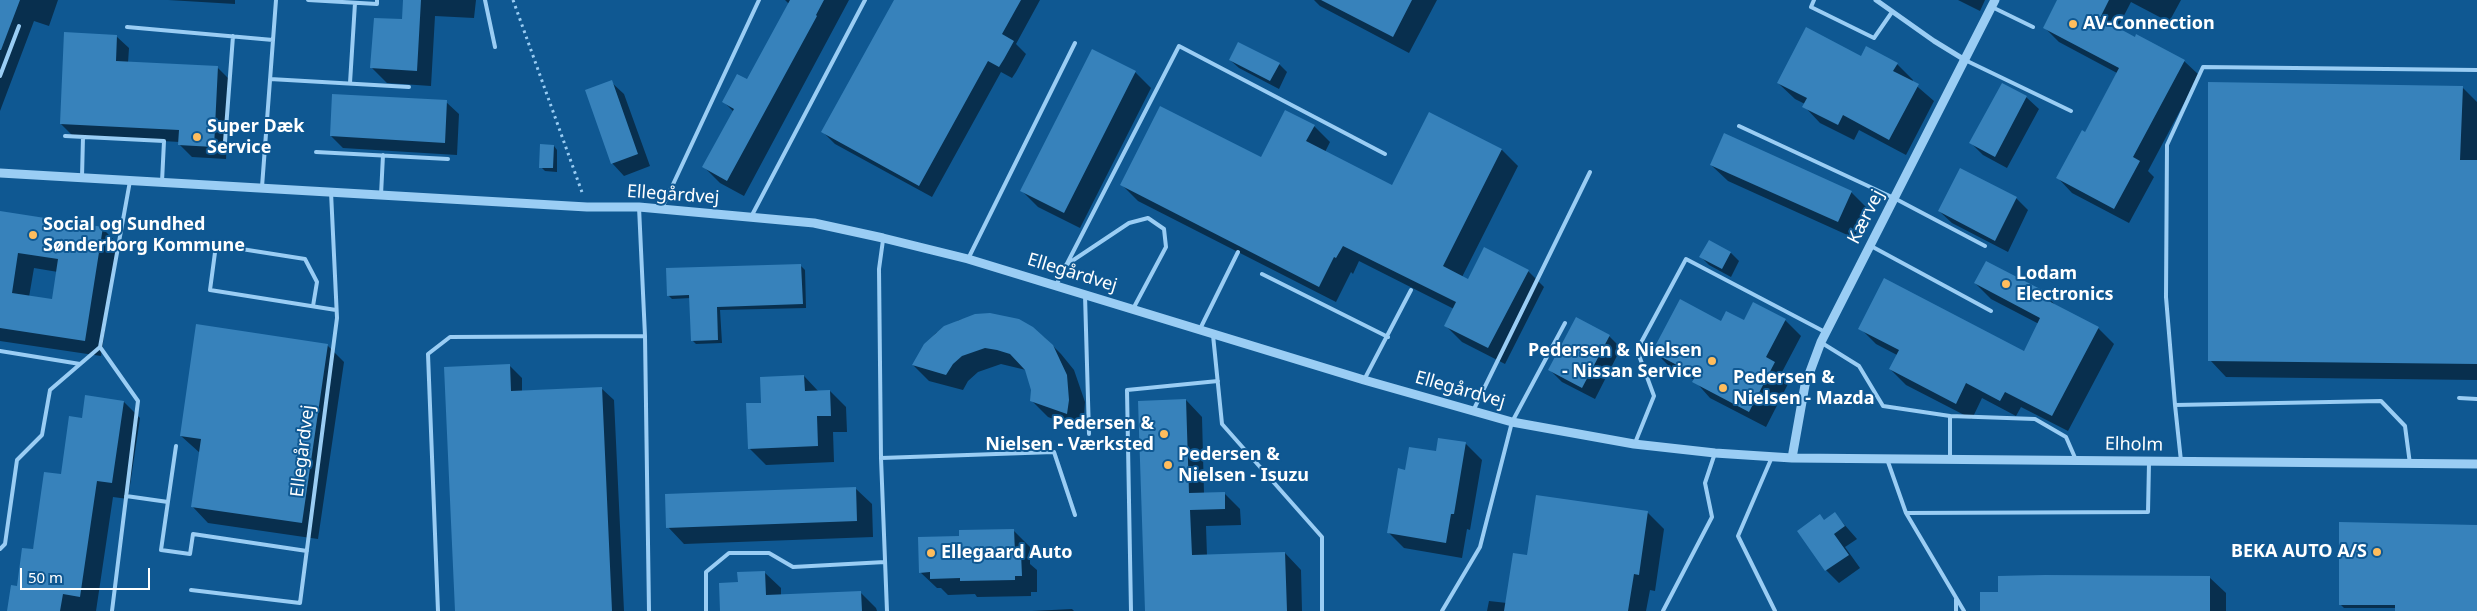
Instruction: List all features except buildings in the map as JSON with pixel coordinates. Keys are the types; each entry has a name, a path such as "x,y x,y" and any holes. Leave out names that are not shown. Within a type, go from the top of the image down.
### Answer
{"street":[{"path":"1876,0 1934,42 1964,60"},
{"name":"Kærvej","path":"1792,458 1805,385 1820,342 1993,4"},
{"name":"Ellegårdvej","path":"0,173 587,207 639,207 814,223 968,259 1200,329 1213,335 1512,422 1634,444 1715,453 1792,458"},
{"name":"Elholm","path":"1792,458 2477,464"}],"lane":[{"path":"262,189 276,0"},
{"path":"308,0 377,4 377,0"},
{"path":"485,0 495,47"},
{"path":"661,210 759,0"},
{"path":"751,217 866,0"},
{"path":"1814,0 1811,6 1874,38 1892,12"},
{"path":"350,83 355,3"},
{"path":"1993,4 2033,27"},
{"path":"0,76 19,26"},
{"path":"127,28 273,40"},
{"path":"225,142 234,36"},
{"path":"968,259 1075,43"},
{"path":"1056,285 1179,46 1384,154"},
{"path":"1964,60 2071,111"},
{"path":"2181,462 2166,297 2167,145 2203,67 2477,70"},
{"path":"270,79 408,87"},
{"path":"1739,126 1894,198 1985,246"},
{"path":"65,136 164,140 162,182"},
{"path":"82,178 84,137"},
{"path":"316,152 448,159"},
{"path":"382,195 383,155"},
{"path":"1473,411 1590,172"},
{"path":"0,548 6,544 17,460 42,435 50,390 100,347 130,181"},
{"name":"Ellegårdvej","path":"191,590 300,603 336,310 331,192"},
{"path":"639,207 645,336 649,611"},
{"path":"1066,265 1129,223 1148,218 1164,229 1166,246 1133,310"},
{"path":"884,238 879,269 881,458 887,611"},
{"path":"313,306 317,282 305,259 216,245 210,290 336,310"},
{"path":"1870,245 1991,311"},
{"path":"1200,329 1238,252"},
{"path":"1634,444 1654,396 1637,350 1686,259 1825,332"},
{"path":"1262,274 1388,337"},
{"path":"1364,380 1411,290"},
{"path":"1085,295 1090,434"},
{"path":"1442,611 1480,547 1512,422 1564,323"},
{"path":"1213,335 1222,424 1322,537 1322,611"},
{"path":"438,611 428,354 450,337 645,336"},
{"path":"1820,342 1859,366 1883,406 1950,416 2035,419 2066,437 2076,460"},
{"path":"100,347 138,401 112,611"},
{"path":"0,351 80,364"},
{"path":"1132,611 1127,390 1218,382"},
{"path":"2460,398 2477,399"},
{"path":"2175,404 2381,401 2405,426 2410,464"},
{"path":"1950,416 1950,459"},
{"path":"176,446 161,550 190,554 193,534 307,551"},
{"path":"881,458 1054,452 1075,515"},
{"path":"1663,611 1712,517 1705,483 1715,453"},
{"path":"1772,457 1738,536 1775,611"},
{"path":"1887,459 1906,513 1964,611"},
{"path":"1906,513 2148,512 2149,461"},
{"path":"126,496 168,502"},
{"path":"706,611 706,572 729,553 769,553 793,567 885,562"},
{"path":"1956,599 1956,611"}],"path":[{"path":"513,0 587,207"}],"place":[{"name":"AV-Connection","path":"2073,24"},
{"name":"Super Dæk Service","path":"197,137"},
{"name":"Social og Sundhed Sønderborg Kommune","path":"33,235"},
{"name":"Lodam Electronics","path":"2006,284"},
{"name":"Pedersen & Nielsen - Nissan Service","path":"1712,361"},
{"name":"Pedersen & Nielsen - Mazda","path":"1723,388"},
{"name":"Pedersen & Nielsen - Værksted","path":"1164,434"},
{"name":"Pedersen & Nielsen - Isuzu","path":"1168,465"},
{"name":"BEKA AUTO A/S","path":"2377,552"},
{"name":"Ellegaard Auto","path":"931,553"}]}
